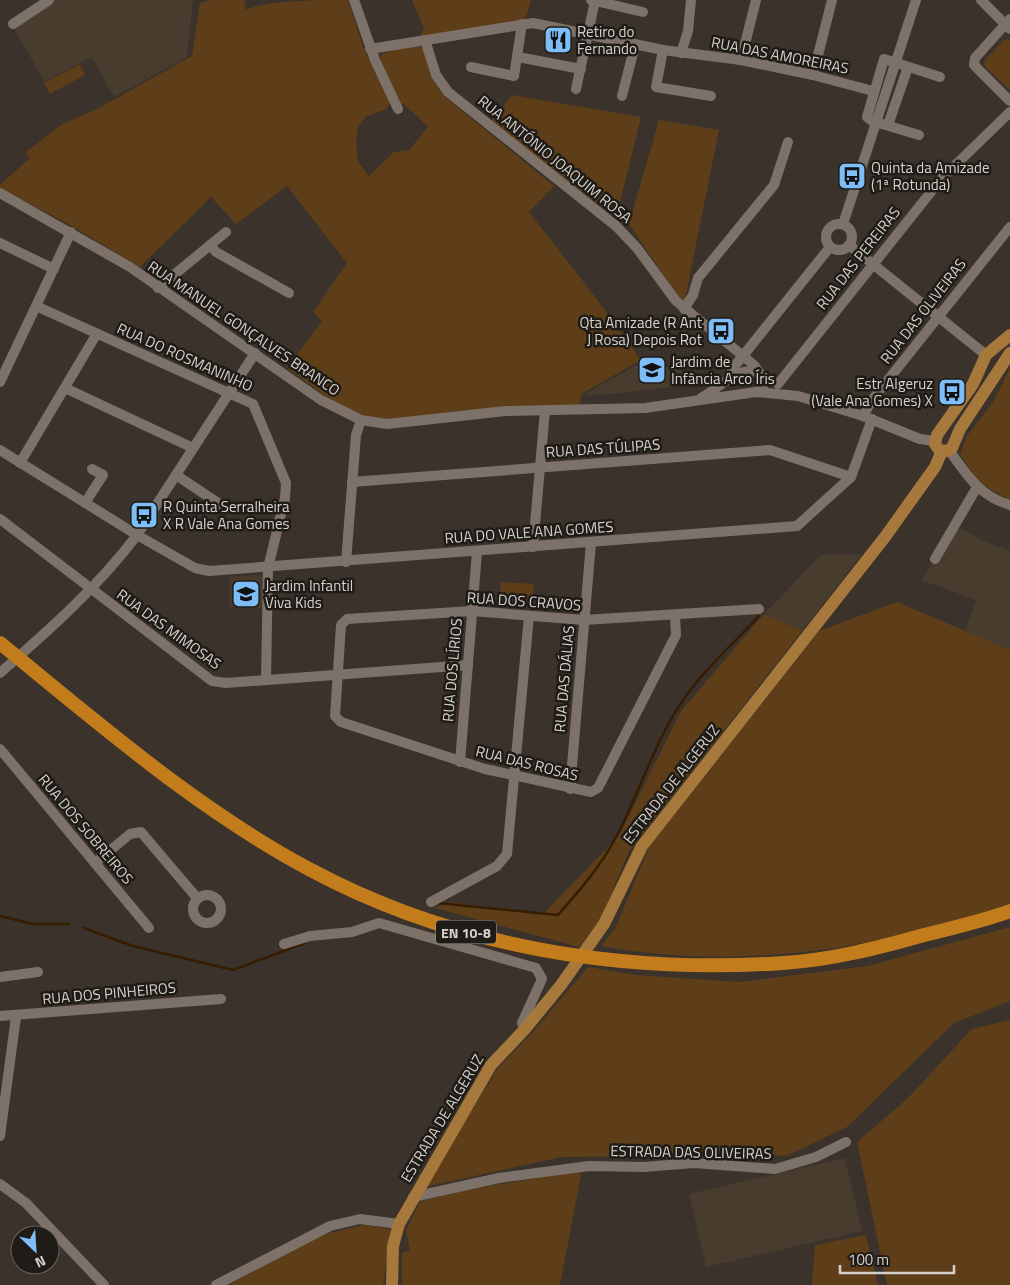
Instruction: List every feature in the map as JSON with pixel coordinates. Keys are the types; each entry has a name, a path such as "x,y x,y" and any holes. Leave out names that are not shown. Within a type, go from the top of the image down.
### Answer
{"highway":[{"name":"EN 10-8","path":"0,643 160,771 243,830 309,869 358,892 443,925 527,948 604,961 687,967 785,963 865,951 1010,911"}],"main road":[{"path":"943,443 947,418 972,384 986,357 1010,335"},
{"name":"ESTRADA DE ALGERUZ","path":"392,1285 393,1246 400,1224 413,1197 491,1065 525,1029 561,985 604,924 642,846 880,544 935,467 943,443 1010,353"},
{"path":"986,357 988,368 1000,367"}],"street":[{"path":"13,24 49,0"},
{"path":"354,0 370,49 398,109"},
{"path":"576,89 588,35 593,0 644,12"},
{"path":"681,52 688,31 691,0"},
{"path":"741,60 756,0"},
{"path":"812,75 832,0"},
{"path":"843,224 916,0"},
{"path":"981,0 1008,24 974,58 974,65 1010,101"},
{"path":"470,67 514,76 522,24"},
{"name":"RUA DAS AMOREIRAS","path":"370,49 522,24 537,24 634,45 741,60 812,75 873,92"},
{"name":"RUA ANTÓNIO JOAQUIM ROSA","path":"426,40 436,75 448,92 616,226 637,248 672,297 684,309 754,365 761,375"},
{"path":"622,96 634,45"},
{"path":"663,50 656,87 711,96"},
{"path":"518,58 580,69"},
{"path":"920,136 869,120 867,117 884,59 940,77"},
{"path":"888,125 908,66"},
{"name":"RUA DAS PEREIRAS","path":"778,384 873,262 955,164 1010,112"},
{"path":"684,309 692,295 698,278 774,185 788,142"},
{"name":"RUA MANUEL GONÇALVES BRANCO","path":"0,192 130,267 321,400 361,420 387,424 506,411 645,408 756,392 798,396 868,417 920,439 943,443"},
{"path":"843,224 847,227 852,236 849,245 840,250 830,247 826,238 828,229 833,225 843,224"},
{"name":"RUA DAS OLIVEIRAS","path":"868,417 872,400 1010,227"},
{"path":"0,382 70,232"},
{"path":"158,288 226,232"},
{"path":"0,243 54,269"},
{"path":"210,245 216,252 289,293"},
{"path":"849,245 939,315 986,357"},
{"path":"738,394 730,391 728,380 742,357 830,247"},
{"name":"RUA DO ROSMANINHO","path":"36,306 96,335 253,404 284,476 285,498 268,568 266,680"},
{"path":"20,462 96,335"},
{"path":"0,673 44,634 118,561 256,353"},
{"name":"RUA MANUEL GONÇALVES BRANCO","path":"698,400 745,371 761,375 798,396"},
{"path":"756,392 763,387 761,375"},
{"path":"65,388 193,448"},
{"path":"533,547 545,410"},
{"name":"RUA DO VALE ANA GOMES","path":"0,450 137,535 200,570 268,568 797,526 851,477 868,417"},
{"path":"346,562 356,435 361,420"},
{"path":"943,443 977,488 989,496 1010,505"},
{"name":"RUA DAS TÚLIPAS","path":"352,482 770,450 851,477"},
{"path":"85,503 103,475 92,468"},
{"path":"176,475 224,507"},
{"path":"935,559 977,488"},
{"name":"RUA DAS MIMOSAS","path":"0,519 90,590 212,681 226,683 468,665"},
{"name":"RUA DAS DÁLIAS","path":"570,789 591,543"},
{"name":"RUA DOS LÍRIOS","path":"460,762 477,552"},
{"name":"RUA DOS CRAVOS","path":"337,675 341,625 347,618 472,611 584,620 759,609"},
{"name":"RUA DAS ROSAS","path":"337,675 334,712 341,722 460,762 570,789 591,792 598,788 676,635 675,615"},
{"path":"431,902 492,869 505,859 508,848 529,616"},
{"name":"RUA DOS SOBREIROS","path":"0,749 149,928"},
{"path":"95,863 130,834 141,832 197,898"},
{"path":"284,944 317,935 352,932 379,923 536,968 542,979 522,1023 525,1029"},
{"path":"0,977 38,972"},
{"name":"RUA DOS PINHEIROS","path":"0,1016 221,999"},
{"path":"0,1136 16,1016"},
{"name":"ESTRADA DAS OLIVEIRAS","path":"413,1197 500,1178 590,1166 644,1167 694,1163 775,1169 816,1157 846,1142"},
{"path":"1,1184 26,1203 104,1285"},
{"path":"216,1285 330,1226 360,1219 400,1224"}],"shaded area":[{"path":"55,0 193,0 187,57 114,97 92,57 44,81 14,28"},
{"path":"212,0 244,0 246,10 280,2 348,0 363,47 390,101 387,109 367,116 358,127 356,142 358,162 369,176 394,152 409,150 428,127 404,104 401,105 380,59 381,55 405,48 420,47 423,49 431,77 445,97 554,186 529,212 596,298 641,360 581,394 580,405 456,411 393,420 366,416 339,406 287,368 322,321 313,312 347,263 287,186 236,224 211,197 140,267 72,226 0,188 0,185 30,158 25,153 62,124 97,109 192,56 200,3"},
{"path":"412,0 531,0 525,20 420,36 424,28"},
{"path":"1008,39 1010,41 1010,90 985,67 984,61 1004,40"},
{"path":"80,64 85,75 50,94 44,83"},
{"path":"512,95 641,117 616,218 491,122"},
{"path":"659,120 719,130 685,299 682,302 629,224"},
{"name":"Jardim de Infância Arco Íris","path":"644,361 707,378 685,385 612,394 583,395"},
{"path":"1010,368 1010,500 979,483 960,454 967,436 994,401"},
{"path":"958,527 986,542 1010,551 1010,650 965,632 976,600 921,580"},
{"path":"862,554 802,631 764,614 821,555"},
{"name":"Jardim Infantil Viva Kids","path":"261,575 264,580 262,608 230,607 229,577"},
{"path":"501,582 534,584 532,603 500,601"},
{"path":"897,602 1010,650 1010,903 911,933 860,944 808,951 755,956 703,956 652,953 601,946 615,929 650,845 819,631"},
{"path":"764,614 802,631 629,851 601,919 579,947 435,908 450,902 542,915 619,836 681,711"},
{"path":"1010,927 1010,1001 954,1023 847,1127 786,1156 718,1151 655,1156 561,1157 425,1187 498,1068 531,1034 588,967 635,975 740,982 868,966"},
{"path":"1010,1020 1010,1285 887,1285 857,1142 907,1099 972,1029"},
{"path":"845,1158 862,1231 706,1267 689,1194"},
{"path":"578,1171 581,1175 560,1285 402,1285 402,1253 410,1250 406,1230 420,1202 461,1191"},
{"path":"364,1225 391,1229 383,1285 229,1285 317,1236"},
{"path":"866,1235 878,1285 812,1285 815,1245"}],"waterway":[{"path":"438,903 558,915 589,878 609,849 623,824 665,729 683,700 714,663 759,616"},
{"path":"0,916 33,924 69,924"},
{"path":"84,928 133,946 233,970 305,943"}],"place":[{"name":"Retiro do Fernando","path":"558,40"},
{"name":"Quinta da Amizade (1ª Rotunda)","path":"852,176"},
{"name":"Qta Amizade (R Ant J Rosa) Depois Rot","path":"721,331"},
{"name":"Jardim de Infância Arco Íris","path":"652,370"},
{"name":"Estr Algeruz (Vale Ana Gomes) X","path":"952,392"},
{"name":"R Quinta Serralheira X R Vale Ana Gomes","path":"144,515"},
{"name":"Jardim Infantil Viva Kids","path":"246,594"}]}
